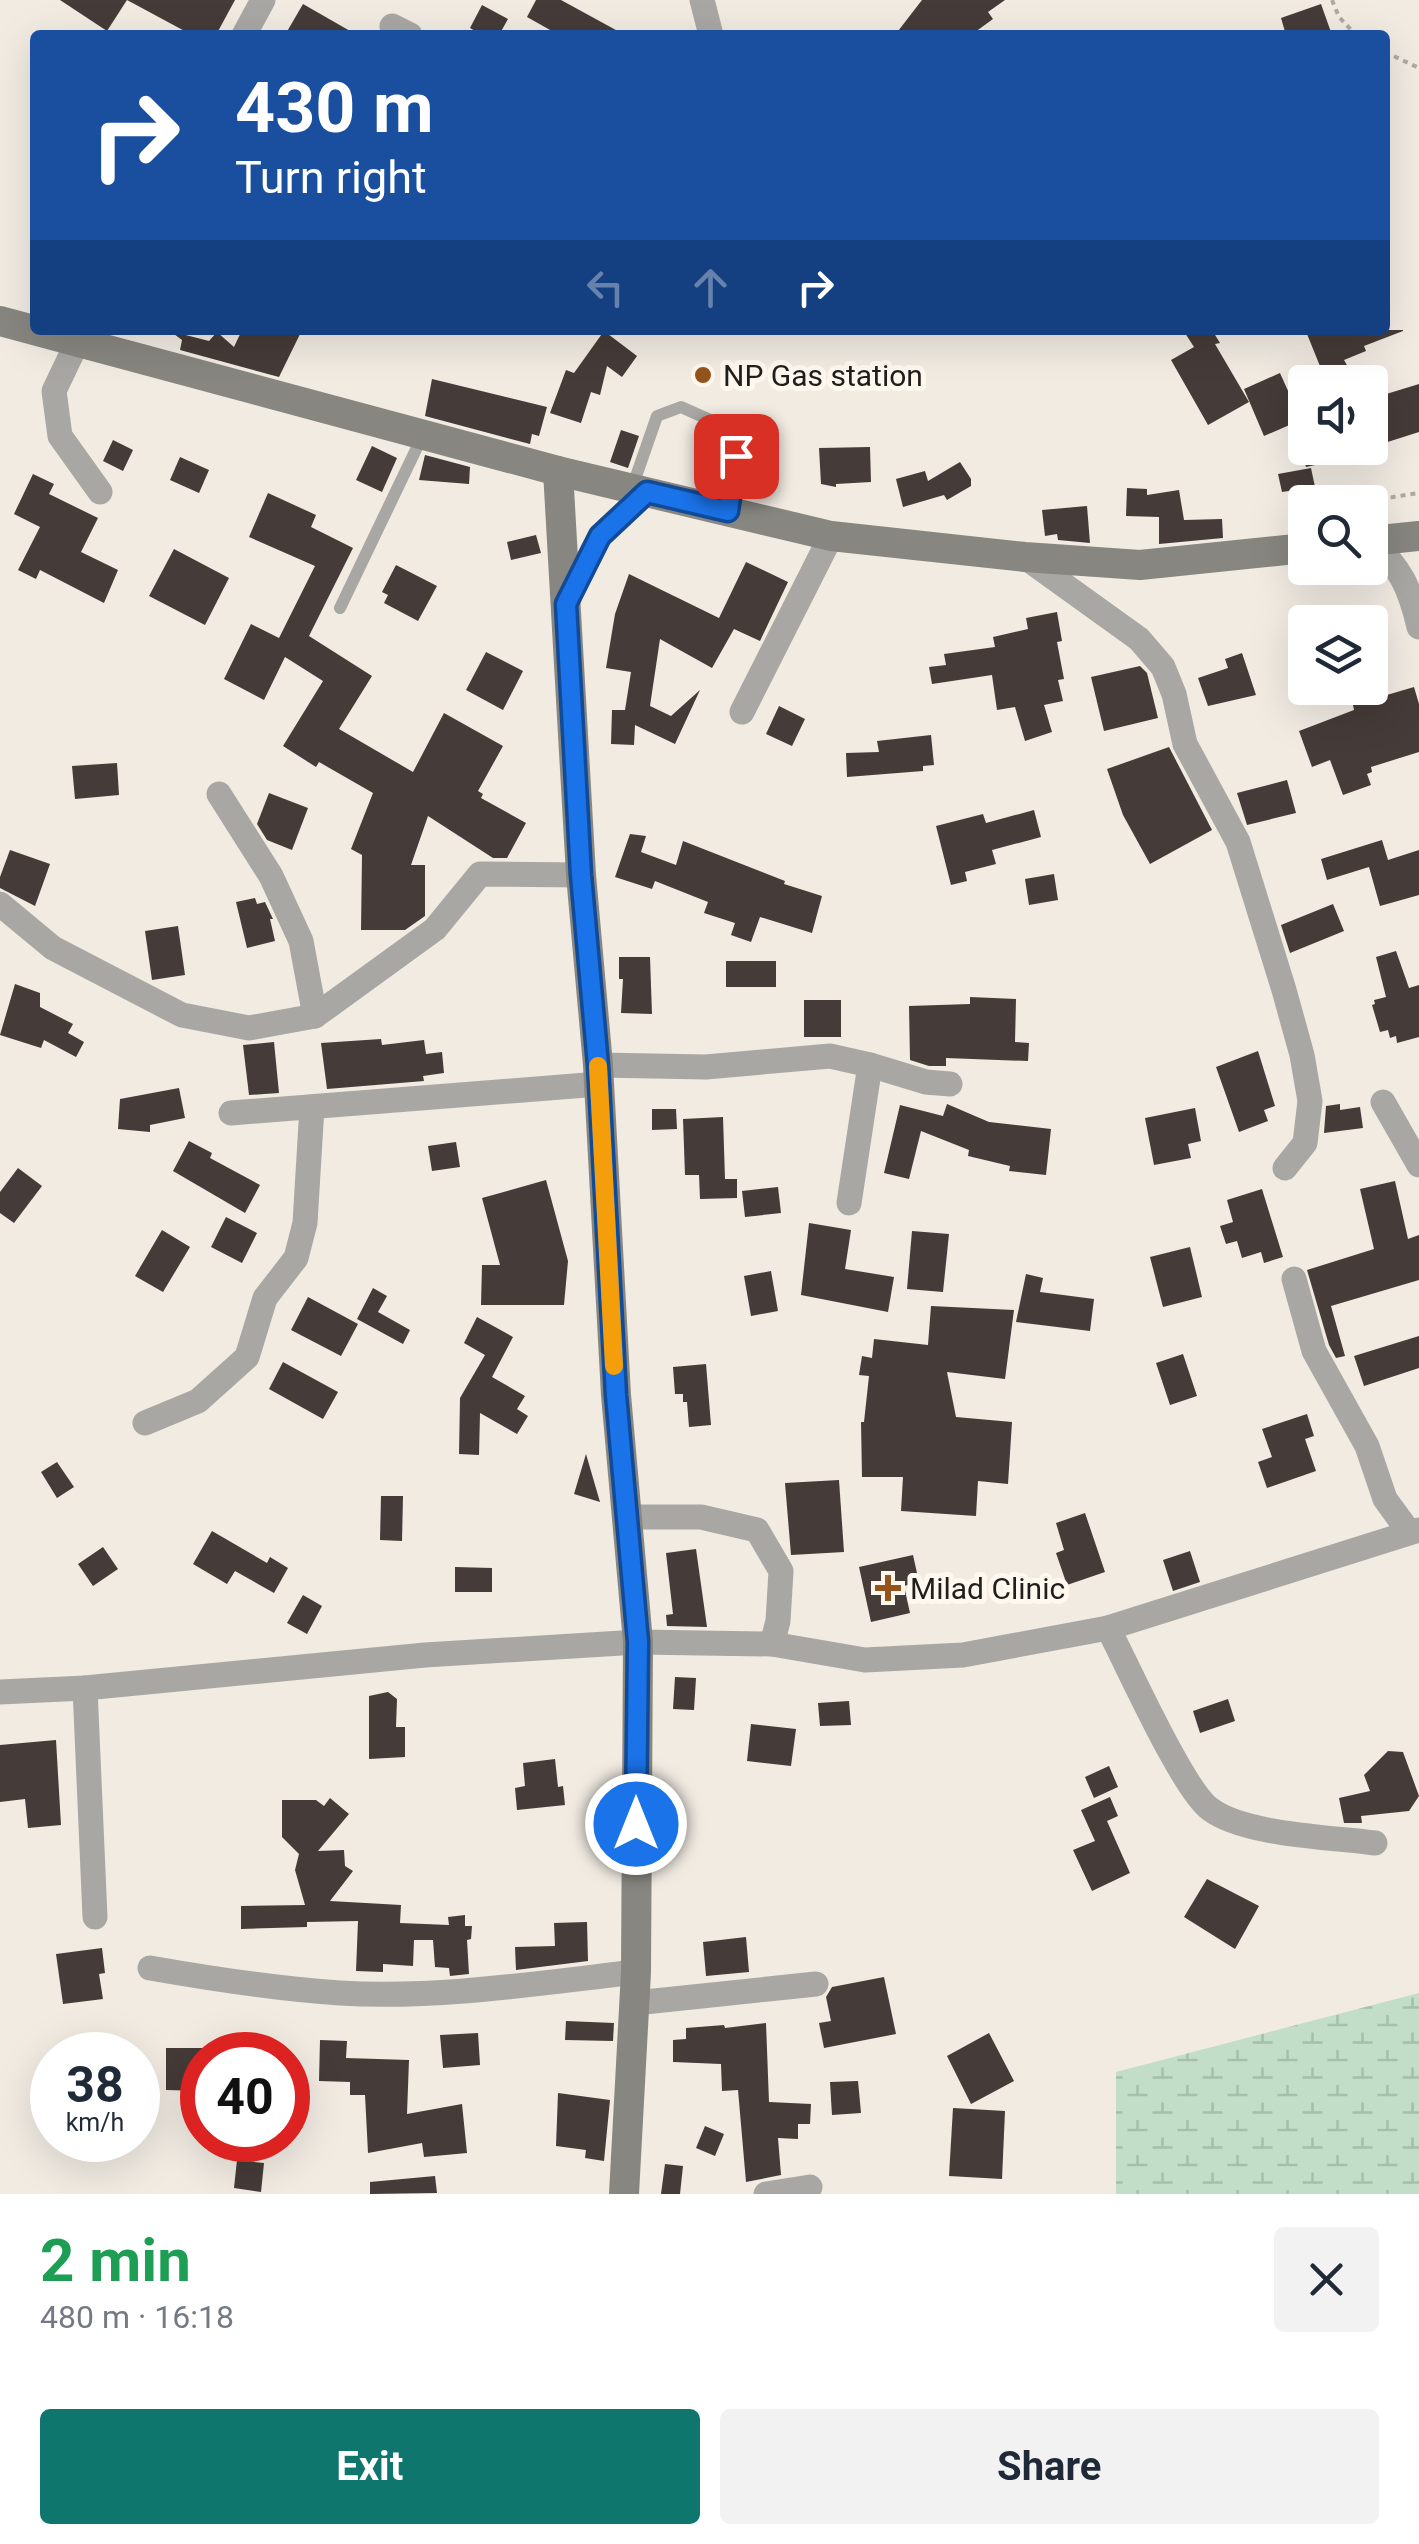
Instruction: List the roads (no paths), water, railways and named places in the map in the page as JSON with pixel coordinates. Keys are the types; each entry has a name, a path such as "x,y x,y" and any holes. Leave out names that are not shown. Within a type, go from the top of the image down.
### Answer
{"street":[{"path":"247,30 263,0"},
{"path":"702,0 710,30"},
{"path":"0,320 30,326"},
{"path":"100,492 60,436 54,391 80,336 558,471 831,536 1140,565 1288,550"},
{"path":"558,471 616,1395 638,1642 636,1972 624,2194"},
{"path":"566,604 600,536 640,490"},
{"path":"742,712 831,536"},
{"path":"1388,539 1419,536"},
{"path":"1388,556 1407,586 1419,627"},
{"path":"1025,557 1139,639 1163,667 1174,694 1185,744 1238,842 1302,1054 1310,1100 1305,1142 1284,1168"},
{"path":"219,794 271,876 301,941 315,1016"},
{"path":"0,904 53,948 182,1015 249,1028 315,1016 436,928 480,874 581,875"},
{"path":"231,1113 598,1074 830,1056 926,1082 950,1084"},
{"path":"849,1203 870,1066"},
{"path":"1384,1102 1419,1165"},
{"path":"145,1423 198,1401 246,1357 264,1298 296,1258 305,1223 312,1106"},
{"path":"0,1692 638,1642 772,1644 865,1660 963,1655 1108,1628 1414,1532 1385,1499 1367,1446 1314,1351 1294,1278"},
{"path":"628,1518 701,1517 757,1530 782,1571 772,1644"},
{"path":"1108,1628 1190,1784 1210,1809 1246,1826 1375,1844"},
{"path":"85,1688 95,1917"},
{"path":"150,1968 242,1984 344,1994 490,1989 636,1972"},
{"path":"635,2003 816,1984"},
{"path":"766,2194 810,2187"}],"lane":[{"path":"640,490 657,416 681,407 734,431 736,456 728,511"},
{"path":"340,608 423,435"}],"place":[{"name":"NP Gas station","path":"703,375"},
{"name":"Milad Clinic","path":"888,1588"}]}
